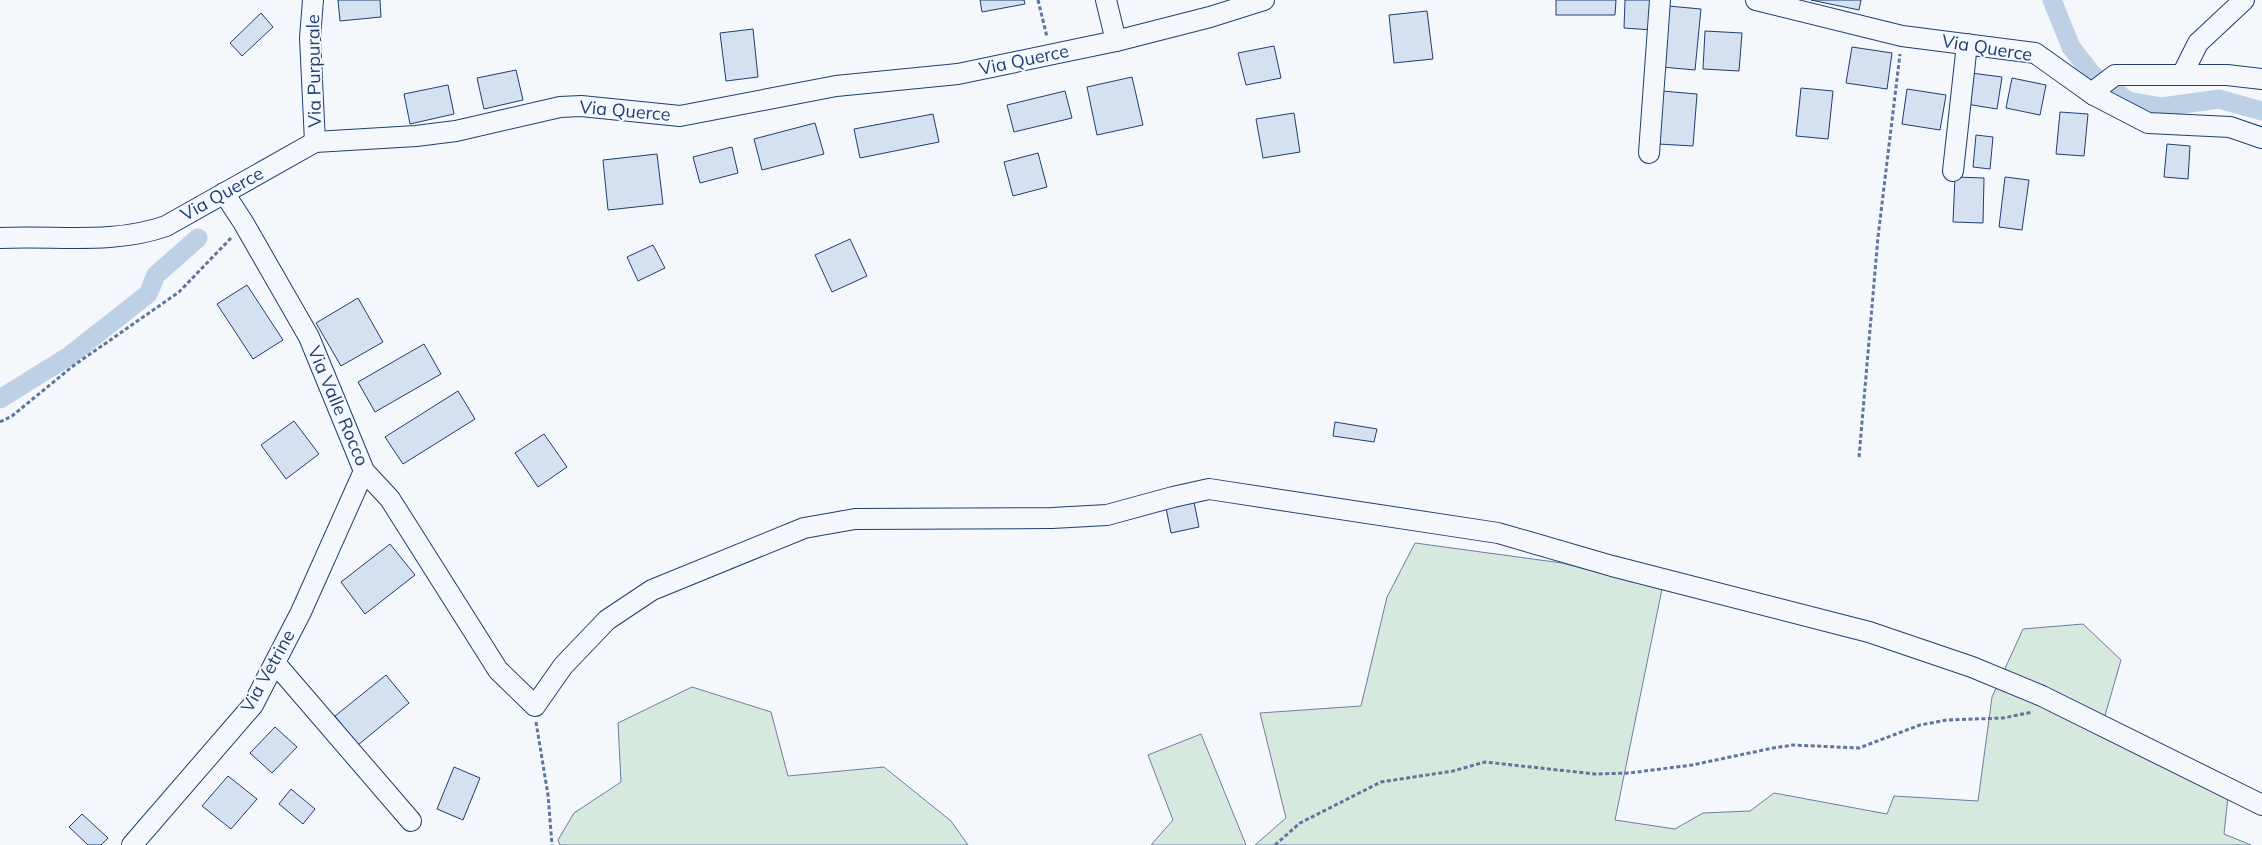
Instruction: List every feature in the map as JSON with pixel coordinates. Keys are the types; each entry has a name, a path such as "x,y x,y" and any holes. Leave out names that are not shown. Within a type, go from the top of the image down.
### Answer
{"street":[{"name":"Via Purpurale","path":"314,0 310,38 315,142"},
{"path":"1106,0 1116,41"},
{"name":"Via Querce","path":"0,238 35,236 116,238 144,234 166,226 315,142 416,136 456,131 560,107 581,106 680,116 819,88 958,74 1116,41 1210,17 1264,0"},
{"path":"1649,153 1660,0"},
{"name":"Via Querce","path":"1756,0 1902,36 2035,53 2148,123 2230,126 2262,138"},
{"path":"2182,75 2198,43 2244,0"},
{"path":"1953,171 1967,44"},
{"path":"2096,91 2114,75 2227,75 2262,79"},
{"name":"Via Valle Rocco","path":"224,193 244,222 309,337 364,471 390,499 498,670 534,706"},
{"name":"Via Vetrine","path":"132,845 254,705 301,612 364,471"},
{"path":"534,706 563,666 607,620 652,590 804,528 855,519 1107,516 1209,489 1498,533 1612,566 1869,632 1972,666 2057,704 2262,805"},
{"path":"275,663 411,822"}],"path":[{"path":"1038,0 1051,55"},
{"path":"1859,457 1878,237 1902,36"},
{"path":"0,422 12,416 73,366 179,292 222,248 244,222"},
{"path":"1274,845 1300,823 1381,782 1454,771 1485,762 1595,774 1639,772 1692,766 1793,745 1859,748 1920,725 1947,720 2003,718 2029,713 2057,704"},
{"path":"534,706 548,795 552,845"}],"shaded area":[{"path":"1415,543 1562,563 1662,589 1615,820 1675,829 1703,813 1750,811 1774,793 1887,814 1894,796 1978,801 1992,697 2023,629 2083,624 2121,660 2100,733 2228,797 2224,834 2251,845 1255,845 1286,818 1260,713 1361,706 1387,597"},
{"path":"692,687 771,712 788,776 884,767 951,821 968,845 560,845 558,840 574,813 621,782 618,723"},
{"path":"1201,734 1246,845 1151,845 1173,820 1148,755"}],"building":[{"path":"338,0 380,0 381,17 340,21"},
{"path":"980,0 1024,0 1025,4 982,12"},
{"path":"1556,0 1616,0 1615,15 1556,15"},
{"path":"1625,0 1653,0 1652,30 1624,28"},
{"path":"1811,0 1861,0 1859,10"},
{"path":"1668,6 1701,9 1695,70 1662,67"},
{"path":"1427,11 1433,59 1394,63 1389,15"},
{"path":"261,13 273,27 242,56 230,43"},
{"path":"753,29 758,77 726,81 720,33"},
{"path":"1705,31 1742,33 1739,71 1703,69"},
{"path":"1274,46 1281,78 1246,85 1238,53"},
{"path":"1852,47 1892,53 1887,89 1846,83"},
{"path":"516,70 523,100 484,109 477,78"},
{"path":"1971,73 2002,77 1997,109 1966,104"},
{"path":"1132,77 1143,125 1097,135 1087,87"},
{"path":"2012,78 2046,85 2040,115 2006,108"},
{"path":"448,85 454,114 410,124 404,94"},
{"path":"1801,88 1833,91 1828,139 1796,136"},
{"path":"1907,89 1946,95 1940,130 1902,124"},
{"path":"1065,91 1072,118 1014,132 1007,105"},
{"path":"1662,91 1697,94 1693,146 1658,144"},
{"path":"2060,112 2088,114 2084,156 2056,154"},
{"path":"1294,113 1300,152 1263,158 1256,119"},
{"path":"933,114 939,142 860,158 854,129"},
{"path":"815,123 824,154 762,170 754,139"},
{"path":"1976,135 1993,137 1990,169 1973,167"},
{"path":"2167,144 2190,146 2188,179 2164,177"},
{"path":"732,147 738,173 700,183 693,157"},
{"path":"1038,153 1047,187 1013,196 1004,162"},
{"path":"657,154 663,204 608,210 603,160"},
{"path":"1955,177 1984,178 1983,223 1953,222"},
{"path":"2005,177 2029,180 2022,230 1999,227"},
{"path":"850,239 867,276 832,292 815,255"},
{"path":"653,245 665,268 638,281 627,257"},
{"path":"247,285 283,340 253,359 217,304"},
{"path":"358,298 383,342 341,366 316,323"},
{"path":"424,344 441,374 375,412 358,382"},
{"path":"458,391 475,419 403,464 385,437"},
{"path":"294,421 319,454 286,479 261,445"},
{"path":"1335,422 1377,429 1374,442 1333,436"},
{"path":"544,434 567,467 538,487 515,453"},
{"path":"1194,502 1199,527 1171,533 1166,508"},
{"path":"390,544 415,575 365,614 341,582"},
{"path":"386,675 409,703 358,745 335,716"},
{"path":"275,727 297,747 272,773 250,753"},
{"path":"454,767 480,778 463,820 437,809"},
{"path":"228,776 257,799 231,829 202,806"},
{"path":"291,789 315,809 303,824 279,804"},
{"path":"82,814 108,838 101,845 88,845 69,827"}],"waterway":[{"path":"2052,0 2071,47 2092,74 2128,101 2162,107 2219,99 2262,111"},
{"path":"0,399 69,356 148,294 156,275 198,238"}]}
